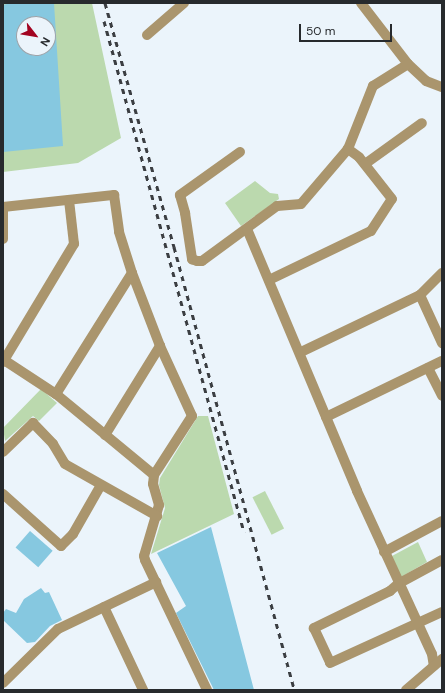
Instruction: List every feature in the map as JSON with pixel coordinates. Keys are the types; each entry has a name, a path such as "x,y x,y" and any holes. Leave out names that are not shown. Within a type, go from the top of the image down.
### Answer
{"street":[{"path":"147,35 184,3"},
{"path":"361,3 408,64 426,82 442,87"},
{"path":"240,152 180,195 185,213 192,259 202,262 277,206 301,204 348,149 373,86 408,64"},
{"path":"365,164 422,123"},
{"path":"269,280 371,231 392,198 365,164 348,149"},
{"path":"3,239 3,207 114,195 119,232 132,273 160,346 192,416 154,475 153,484 159,505 144,556 207,690"},
{"path":"69,200 74,244 3,361 56,394 154,475"},
{"path":"247,229 301,352 326,417 384,552 416,623 432,654 434,666"},
{"path":"56,394 132,273"},
{"path":"301,352 420,294 442,273"},
{"path":"420,294 442,343"},
{"path":"105,435 160,346"},
{"path":"326,417 442,361"},
{"path":"428,368 442,396"},
{"path":"3,452 33,423 53,444 65,464 157,516"},
{"path":"3,494 61,546 74,534 101,485"},
{"path":"384,552 442,521"},
{"path":"442,560 398,584 390,591 314,628 330,663 442,612"},
{"path":"3,683 53,632 156,582"},
{"path":"104,607 143,690"},
{"path":"406,690 442,659"}],"green space":[{"path":"3,3 92,3 121,138 78,163 3,172"},
{"path":"255,181 270,193 278,194 279,199 241,226 225,203"},
{"path":"41,389 57,403 39,421 33,416 5,441 3,428"},
{"path":"198,416 208,416 234,514 151,554 165,508 159,485 160,478"},
{"path":"265,491 284,528 272,535 253,497"},
{"path":"418,542 427,562 401,577 392,556"}],"water":[{"path":"11,3 54,3 55,16 16,16 16,56 56,56 56,35 63,146 3,152 3,5"},
{"path":"211,527 254,690 214,690 176,613 186,606 157,553"},
{"path":"30,531 53,551 38,567 16,548"},
{"path":"41,588 45,593 49,592 62,620 50,626 35,642 27,643 3,620 3,613 6,609 16,613 24,599"}],"railway":[{"path":"105,3 174,247 294,690"},
{"path":"104,21 244,532"}]}
